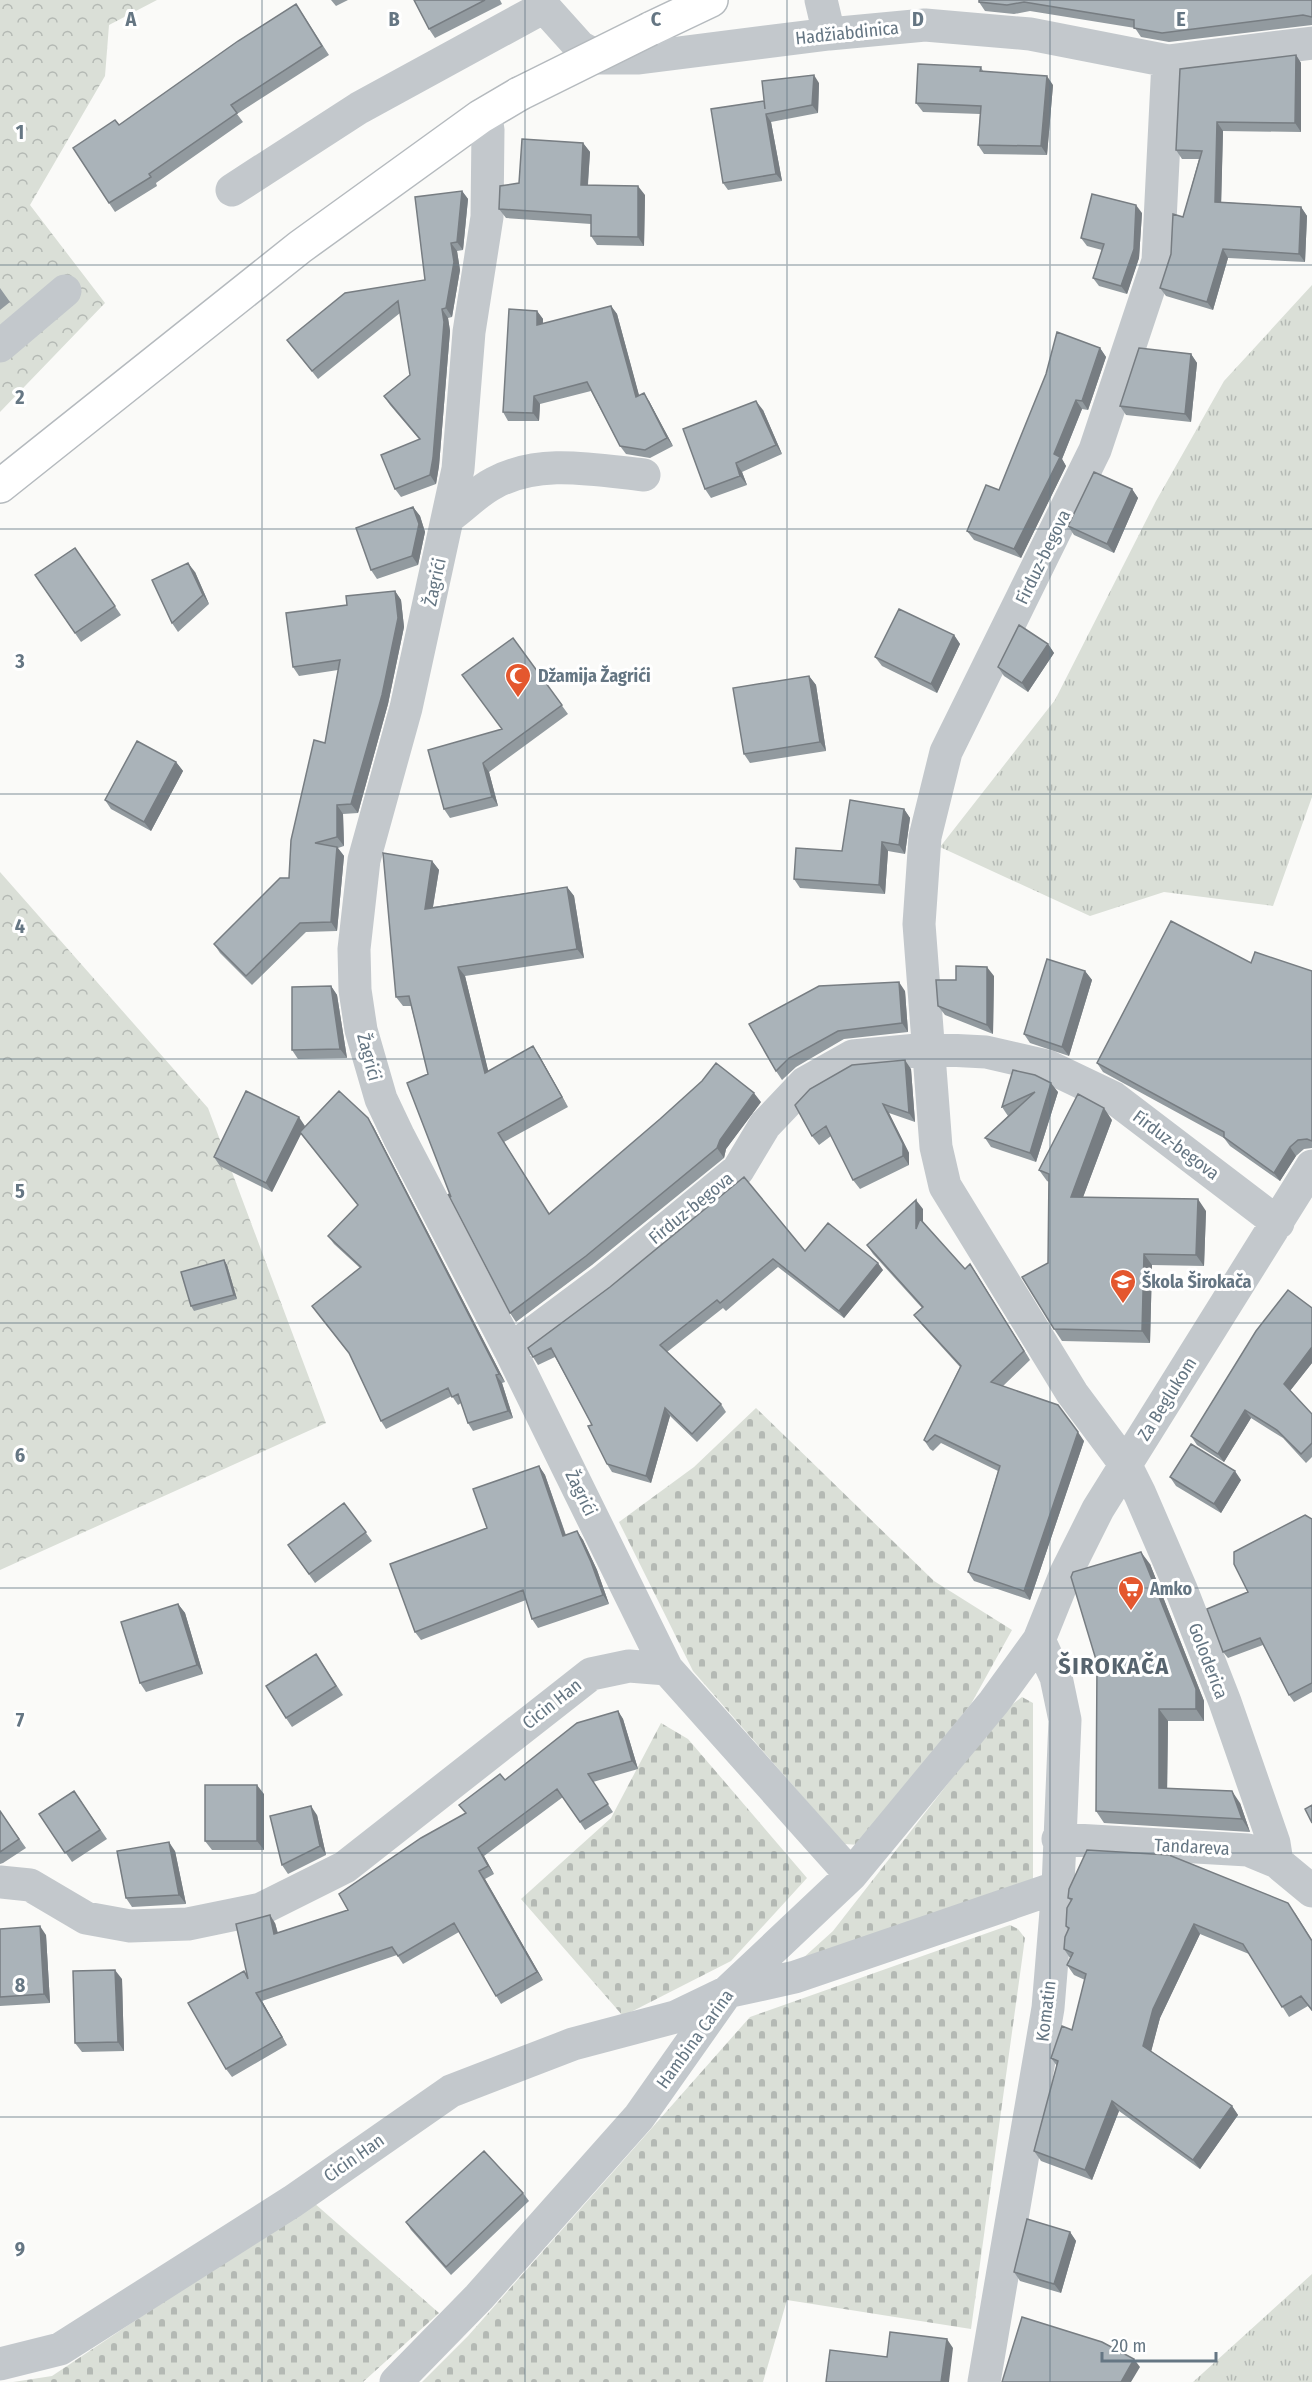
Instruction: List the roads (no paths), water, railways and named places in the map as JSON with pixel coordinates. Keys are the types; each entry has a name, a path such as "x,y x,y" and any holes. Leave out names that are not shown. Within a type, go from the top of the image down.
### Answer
{"main road":[{"path":"0,486 300,247 480,117 519,94 711,0"}],"street":[{"path":"821,0 829,34"},
{"name":"Hadžiabdinica","path":"232,190 359,108 544,7 579,47 600,58 639,58 829,34 928,13 1168,62 1312,43"},
{"name":"Firduz-begova","path":"1125,1464 1072,1393 945,1186 936,1147 919,924 925,837 946,752 1095,450 1158,261 1168,62"},
{"name":"Žagrići","path":"480,117 488,129 487,217 469,332 462,441 450,516 406,708 378,801 364,860 354,949 355,990 369,1064 381,1099 510,1350 667,1669 851,1875"},
{"path":"0,346 65,291"},
{"path":"450,516 493,483 523,471 557,467 644,475"},
{"name":"Firduz-begova","path":"510,1350 604,1280 738,1170 765,1125 805,1083 853,1056 928,1049 986,1052 1047,1066 1114,1098 1278,1223"},
{"name":"Za Beglukom","path":"1039,1640 1066,1573 1098,1509 1312,1166"},
{"name":"Goloderica","path":"1125,1464 1181,1589 1225,1702 1274,1843 1278,1862"},
{"name":"Komatin","path":"984,2382 1048,2008 1058,1887 1058,1839 1065,1720 1056,1677 1039,1640"},
{"name":"Hambina Carina","path":"396,2382 479,2297 639,2117 727,1992 851,1875 994,1702 1039,1640"},
{"name":"Cicin Han","path":"0,1882 30,1884 86,1917 130,1926 188,1924 261,1909 345,1867 591,1674 629,1666 667,1669"},
{"name":"Tandareva","path":"1058,1839 1248,1850 1278,1862 1312,1891"},
{"path":"727,1992 795,1977 1058,1887"},
{"name":"Cicin Han","path":"0,2364 60,2349 293,2200 451,2091 573,2044 675,2017 727,1992"}],"place":[{"name":"Džamija Žagrići","path":"518,699"},
{"name":"Škola Širokača","path":"1123,1305"},
{"name":"Amko","path":"1131,1612"}],"district":[{"name":"ŠIROKAČA","path":"1114,1666"}]}
